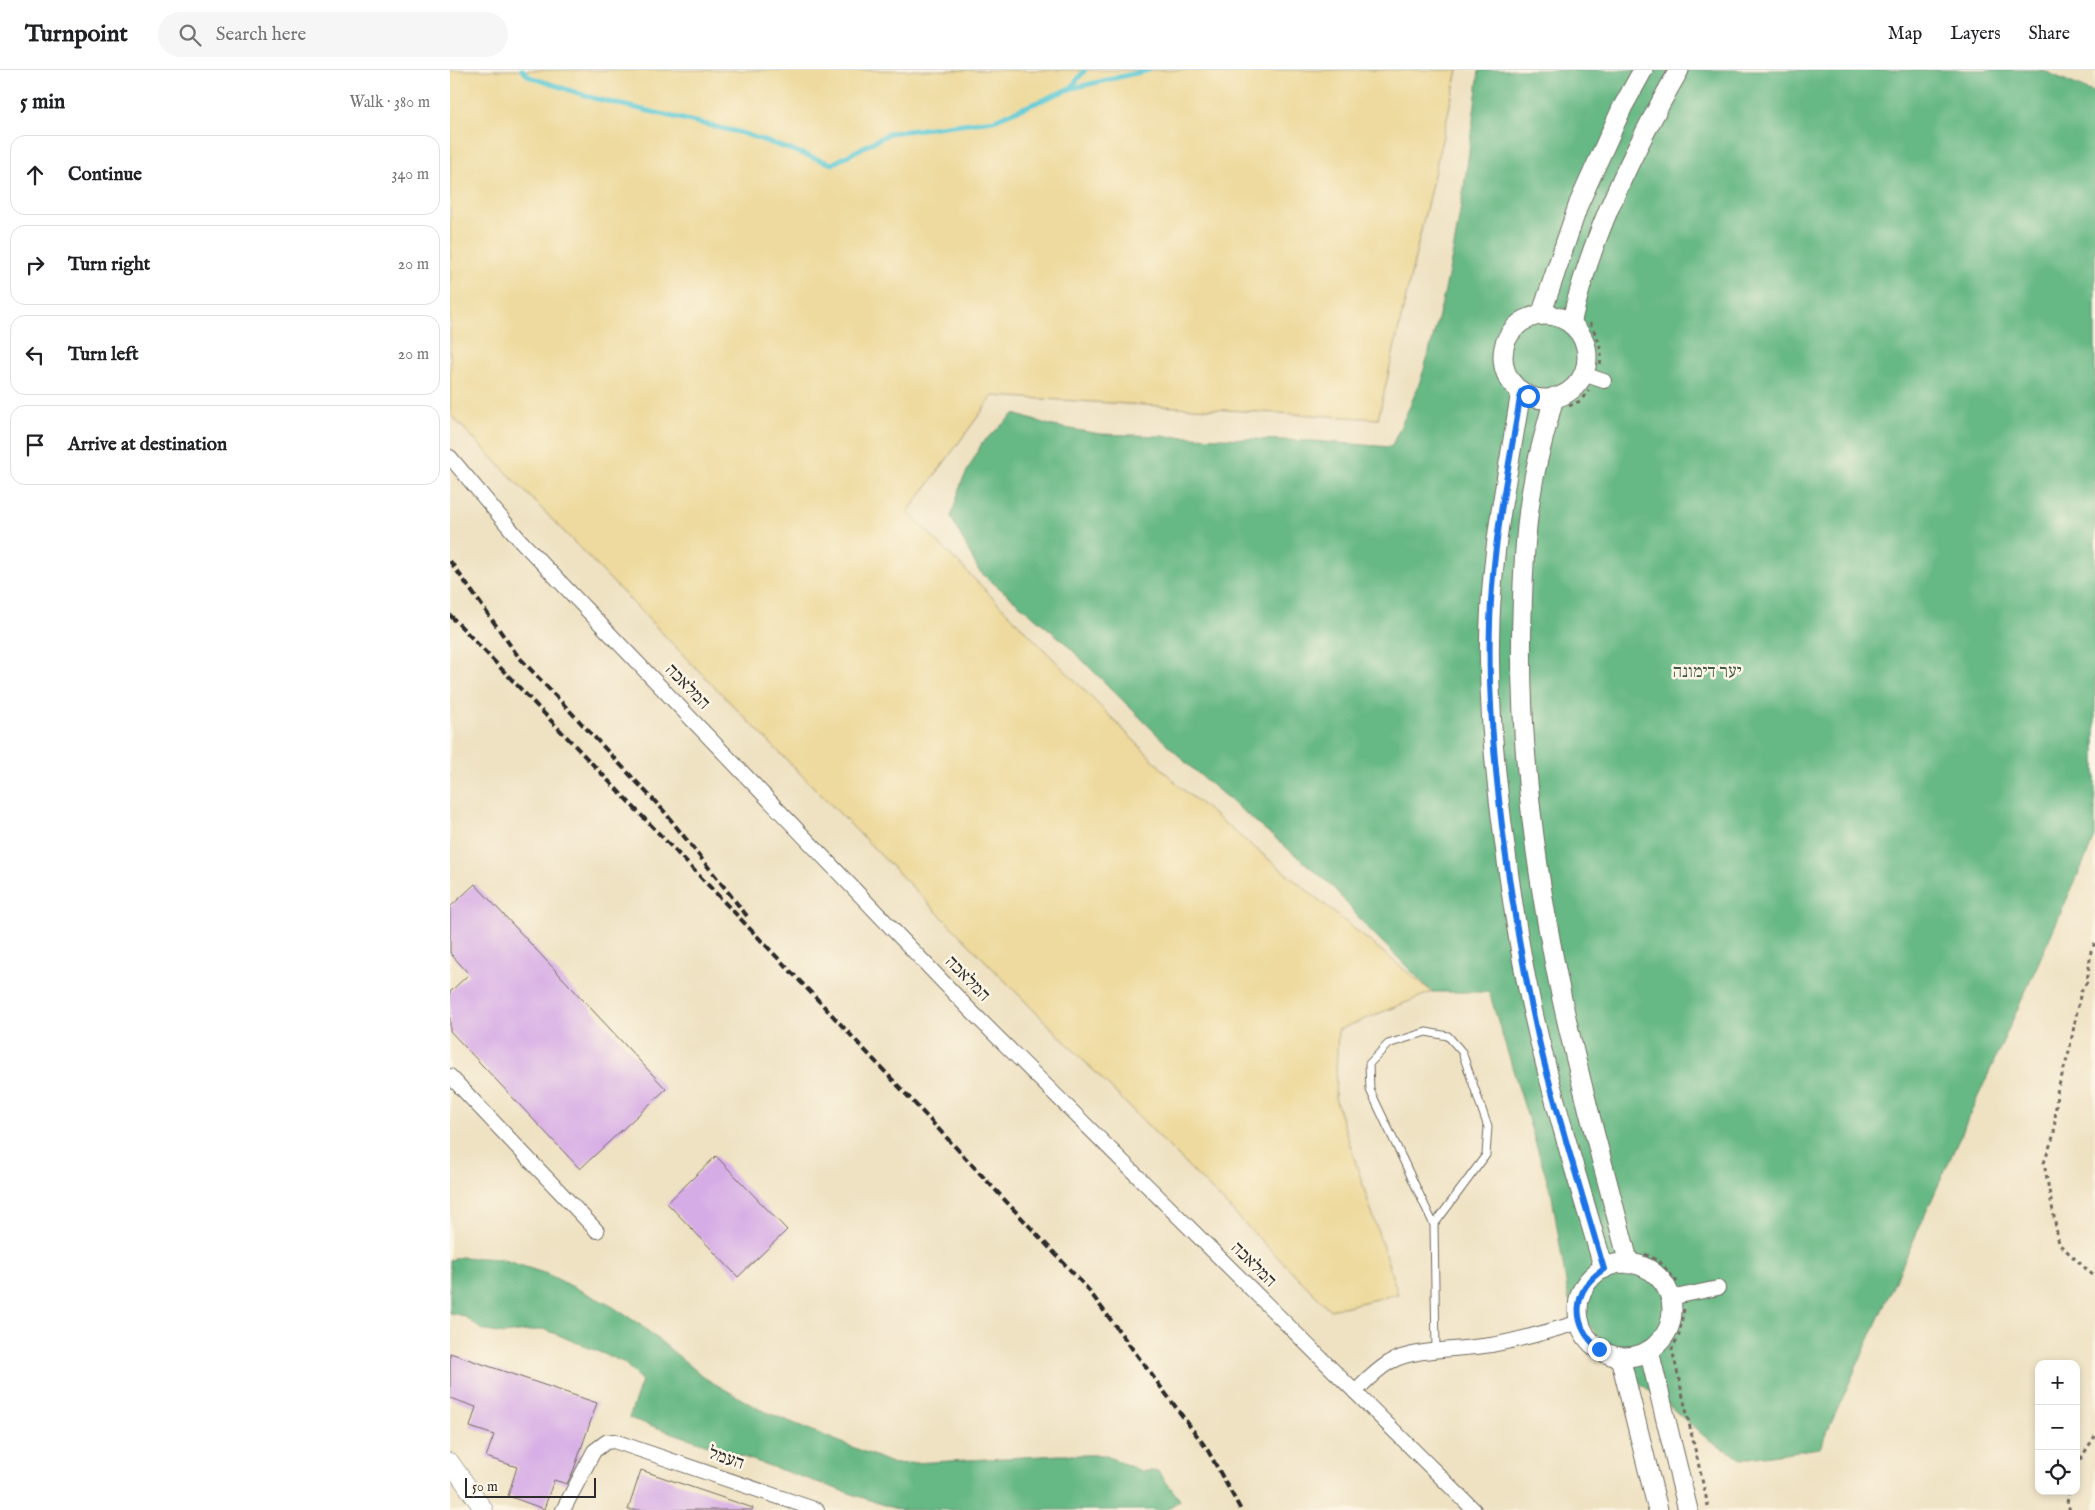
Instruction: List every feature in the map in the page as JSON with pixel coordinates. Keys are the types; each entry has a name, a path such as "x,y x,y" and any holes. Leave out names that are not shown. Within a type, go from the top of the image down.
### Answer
{"main road":[{"path":"1541,315 1579,203 1622,108 1643,70"},
{"path":"1634,1258 1604,1269 1594,1276 1583,1291 1578,1310 1580,1322 1591,1342 1609,1354 1630,1357 1649,1351 1659,1343 1668,1327 1677,1296 1655,1274 1643,1267 1634,1258 1577,1064 1559,986 1540,876 1524,735 1520,660 1523,589 1533,483 1558,403 1577,384 1594,378 1587,362 1586,346 1578,331 1580,321 1580,287 1607,215 1649,122 1679,70"},
{"path":"1558,403 1548,399 1528,396 1521,392 1509,379 1503,366 1503,350 1508,336 1517,324 1530,316 1541,315 1580,321"},
{"path":"1521,392 1498,529 1492,587 1490,660 1493,737 1512,898 1529,992 1544,1062 1604,1269"},
{"path":"1649,1351 1688,1510"},
{"path":"1620,1356 1658,1510"}],"street":[{"name":"המלאכה","path":"450,457 519,539 969,1009 1474,1510"},
{"path":"450,1076 598,1231"},
{"path":"1677,1296 1718,1288"},
{"path":"1355,1392 1373,1374 1391,1362 1409,1354 1436,1352 1520,1339 1580,1322"},
{"name":"העמל","path":"563,1510 594,1451 606,1442 624,1444 817,1510"},
{"path":"450,1462 484,1510"}],"lane":[{"path":"1434,1225 1486,1154 1488,1127 1462,1052 1448,1036 1426,1032 1388,1044 1370,1064 1370,1090 1434,1225 1436,1352"}],"path":[{"path":"1558,403 1580,401 1592,387 1602,358 1598,342 1580,321"},
{"path":"2095,943 2091,951 2087,982 2081,991 2069,1052 2057,1092 2054,1134 2044,1163 2059,1244 2095,1277"},
{"path":"1634,1258 1659,1260 1675,1278 1683,1321 1672,1349 1709,1510"},
{"path":"2080,1460 2095,1436"},
{"path":"2068,1495 2067,1503 2070,1510"}],"green space":[{"name":"יער דימונה","path":"1479,70 2042,70 2095,93 2095,837 1820,1448 1742,1459 1711,1442 1632,1377 1569,1301 1552,1196 1489,992 1432,992 1367,927 1331,885 1187,764 1063,641 979,571 951,517 962,481 982,443 1014,414 1053,426 1100,434 1312,441 1391,447 1420,381 1437,324 1459,216"},
{"path":"461,1257 501,1259 547,1274 610,1305 642,1326 705,1378 759,1409 894,1464 1060,1455 1104,1455 1141,1471 1158,1471 1180,1500 1166,1510 899,1510 629,1418 642,1381 623,1362 544,1329 503,1334 482,1330 464,1316 450,1313 450,1260"}],"sand":[{"path":"450,70 1458,70 1378,419 993,396 908,512 1181,788 1432,992 1338,1030 1335,1098 1398,1294 1330,1310 695,667 450,414"}],"building":[{"path":"475,884 666,1089 580,1169 450,1031 450,992 469,974 450,953 450,907"},
{"path":"716,1156 787,1230 738,1277 667,1203"},
{"path":"450,1353 597,1403 567,1484 554,1480 544,1509 508,1496 517,1467 486,1457 494,1435 470,1427 476,1407 450,1398"},
{"path":"641,1470 753,1508 752,1510 628,1510"}],"waterway":[{"path":"522,70 530,77 593,98 742,133 832,164 890,133 994,120 1069,89 1149,70"},
{"path":"1070,89 1085,70"}],"railway":[{"path":"450,561 518,656 663,810 747,916"},
{"path":"450,615 818,1000 1087,1288 1207,1449 1241,1510"}],"route":[{"path":"1528,396 1521,392 1498,529 1492,587 1490,660 1493,737 1512,898 1529,992 1544,1062 1604,1269 1585,1286 1580,1297 1578,1310 1584,1333 1599,1349"}]}
